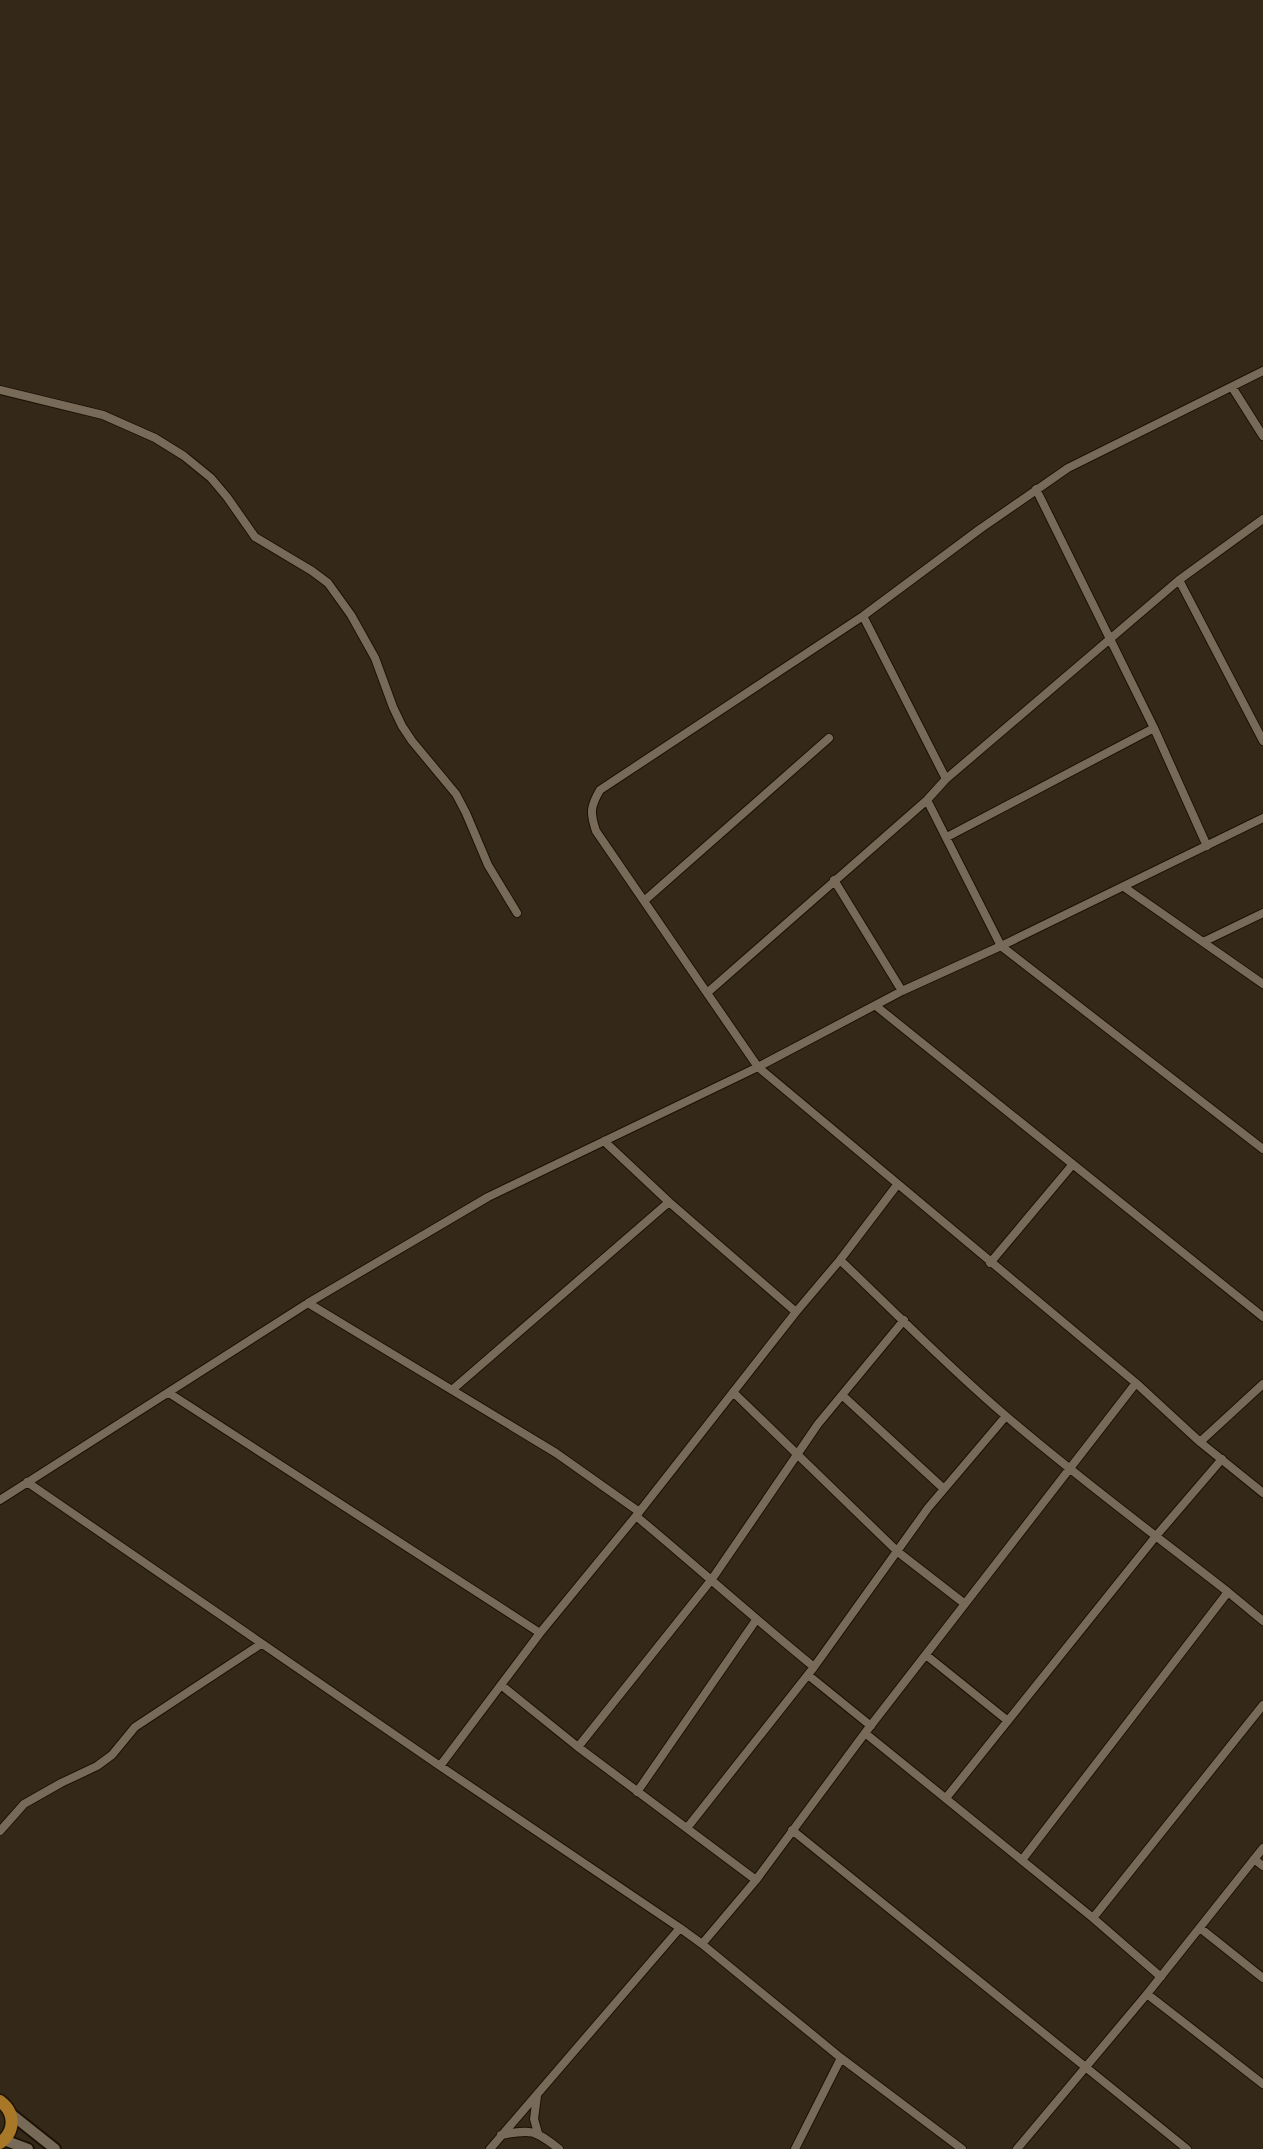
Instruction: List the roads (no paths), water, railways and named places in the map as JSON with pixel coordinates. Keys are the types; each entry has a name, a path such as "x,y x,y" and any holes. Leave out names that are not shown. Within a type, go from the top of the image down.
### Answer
{"main road":[{"path":"0,2100 11,2114 55,2149"},
{"path":"11,2114 12,2125 2,2142 28,2149"}],"street":[{"path":"1263,371 1068,468 1036,489 863,616 600,790 593,802 591,816 596,831 758,1067 990,1263 1137,1383 1200,1442 1263,1493"},
{"path":"1232,387 1263,436"},
{"path":"0,390 103,415 156,438 184,456 211,478 255,537 328,583 351,615 375,658 402,726 456,794 488,865 517,913"},
{"path":"1036,489 1154,728 1207,846"},
{"path":"707,993 927,800 946,779 1179,580 1263,519"},
{"path":"1179,580 1263,741"},
{"path":"863,616 946,779"},
{"path":"947,837 1154,728"},
{"path":"644,901 830,738"},
{"path":"927,800 1001,946 1263,1149"},
{"path":"0,1500 308,1303 488,1197 758,1067 902,991 1001,946 1263,818"},
{"path":"834,880 902,991"},
{"path":"1124,887 1263,984"},
{"path":"1203,942 1263,913"},
{"path":"876,1006 1263,1317"},
{"path":"604,1141 669,1202 796,1312"},
{"path":"990,1263 1073,1164"},
{"path":"440,1767 540,1633 840,1260 897,1185"},
{"path":"452,1390 669,1202"},
{"path":"840,1260 932,1349 1006,1416 1263,1621"},
{"path":"308,1303 556,1454 637,1514 756,1620 814,1667"},
{"path":"578,1747 712,1579 818,1424 904,1320"},
{"path":"702,1944 756,1880 926,1654 1137,1383"},
{"path":"1200,1442 1263,1384"},
{"path":"734,1392 898,1552 965,1604"},
{"path":"169,1394 540,1633"},
{"path":"842,1395 944,1489"},
{"path":"687,1828 808,1675 928,1508 1006,1416"},
{"path":"946,1798 1156,1536 1222,1459"},
{"path":"27,1482 440,1767 680,1928 841,2058 962,2149"},
{"path":"1022,1860 1228,1592"},
{"path":"637,1792 756,1620"},
{"path":"0,1831 24,1804 97,1766 112,1755 135,1726 261,1644"},
{"path":"926,1654 1008,1721"},
{"path":"808,1675 871,1726"},
{"path":"501,1685 578,1747 756,1880"},
{"path":"1093,1918 1263,1706"},
{"path":"866,1733 1093,1918 1161,1977"},
{"path":"792,1830 1186,2149"},
{"path":"1017,2149 1161,1977 1263,1848"},
{"path":"1254,1859 1263,1866"},
{"path":"490,2149 680,1928"},
{"path":"1200,1928 1263,1978"},
{"path":"1147,1994 1263,2084"},
{"path":"795,2149 841,2058"},
{"path":"537,2095 534,2119 538,2133"},
{"path":"501,2135 525,2131 538,2133 559,2149"}]}
